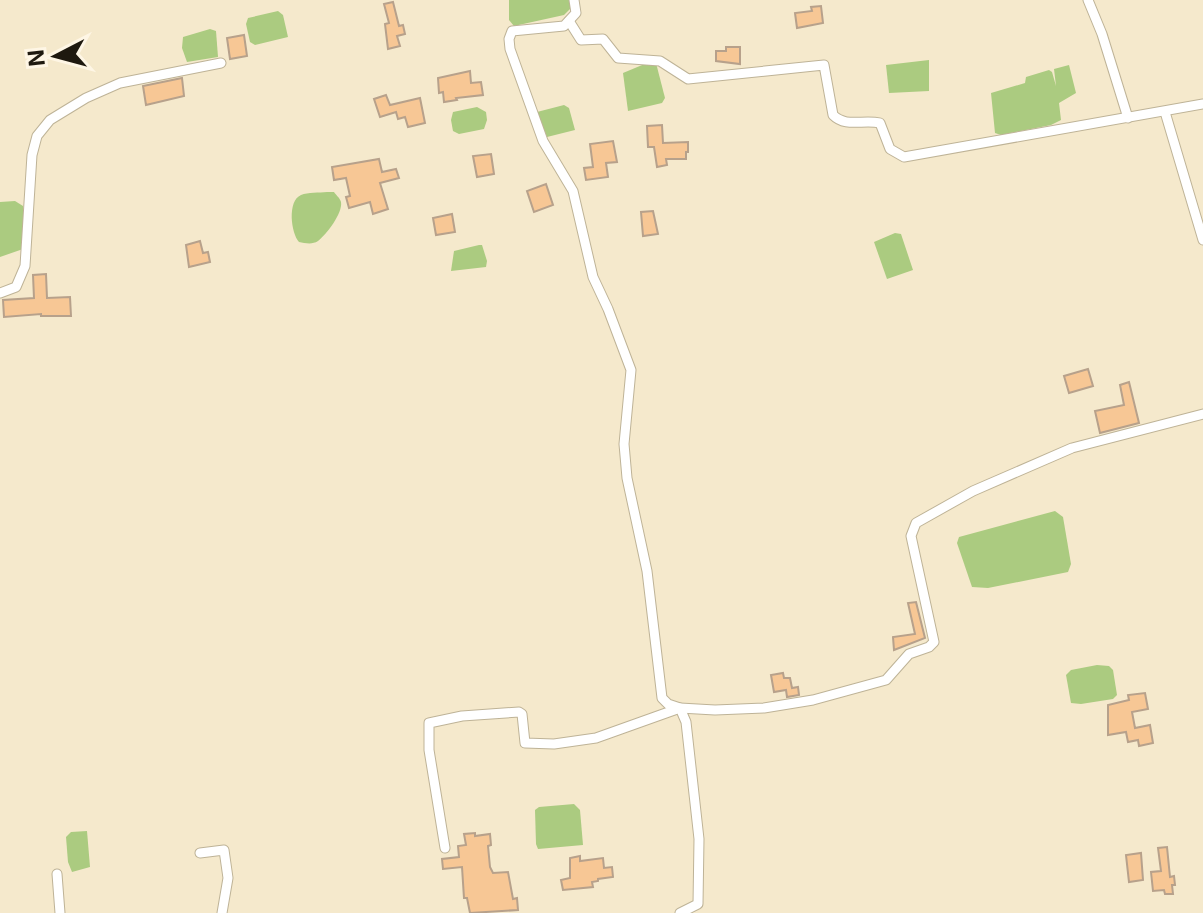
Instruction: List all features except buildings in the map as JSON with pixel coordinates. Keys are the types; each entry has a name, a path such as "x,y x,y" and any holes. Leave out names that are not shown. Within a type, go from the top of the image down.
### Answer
{"street":[{"path":"574,0 576,13 564,26 512,31 510,49 543,141 573,191 593,277 631,370 624,444 627,478 647,571 662,698 668,704 680,708 715,710 764,708 813,700 886,680 909,654 934,642 911,536 916,523 973,491 1072,448 1203,414"},
{"path":"1088,0 1128,118"},
{"path":"569,21 581,40 603,39 618,58 660,61 688,79 824,65 833,115 846,123 871,120 880,123 890,149 904,157 1203,104"},
{"path":"0,293 16,287 25,266 32,155 37,136 50,120 86,98 120,83 221,63"},
{"path":"1165,112 1203,240"},
{"path":"445,848 429,750 429,723 462,716 519,712 522,714 525,743 554,744 596,738 680,708"},
{"path":"680,708 686,722 699,852 698,904 680,913"},
{"path":"200,853 224,850 228,878 222,913"},
{"path":"57,874 60,913"}],"shaded area":[{"path":"509,0 571,0 571,8 564,15 514,26 509,20"},
{"path":"278,11 283,15 288,37 255,45 250,42 246,24 248,18"},
{"path":"210,29 216,31 218,57 187,62 182,48 183,37"},
{"path":"929,60 929,91 889,93 886,65"},
{"path":"647,63 656,63 665,98 662,103 628,111 623,73"},
{"path":"1069,65 1076,93 1059,103 1061,120 1051,125 1001,135 995,133 991,93 1025,83 1026,77 1049,70 1056,86 1054,69"},
{"path":"564,105 569,108 575,130 547,137 537,112"},
{"path":"477,107 486,112 484,129 459,134 453,131 453,112"},
{"path":"334,192 341,207 337,218 318,241 299,242 292,217 297,198 304,194"},
{"path":"15,201 23,206 23,249 0,257 0,202"},
{"path":"895,233 901,234 913,270 887,279 874,242"},
{"path":"482,245 486,267 451,271 454,251"},
{"path":"1055,511 1063,517 1071,564 1068,572 988,588 972,587 957,543 959,537"},
{"path":"1109,666 1113,670 1117,695 1113,699 1071,703 1066,675 1071,670"},
{"path":"574,804 580,810 583,845 538,849 535,810"},
{"path":"87,831 90,867 72,872 66,837 71,832"}]}
